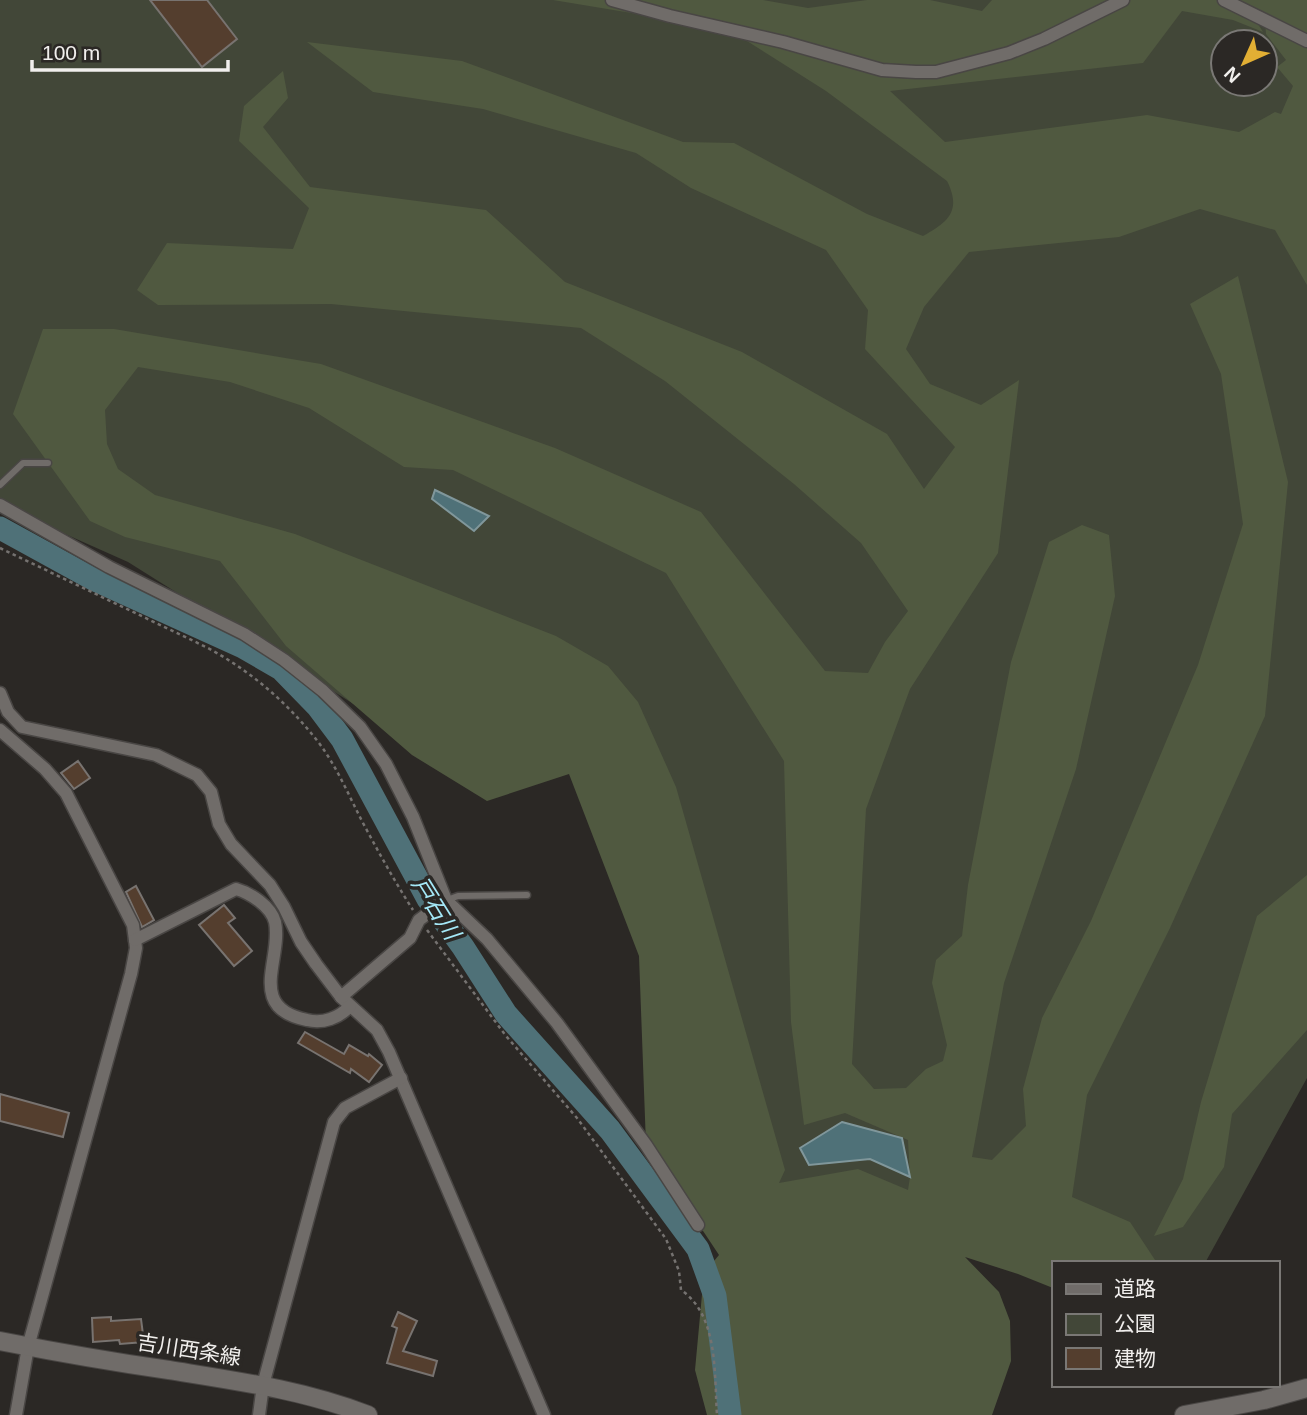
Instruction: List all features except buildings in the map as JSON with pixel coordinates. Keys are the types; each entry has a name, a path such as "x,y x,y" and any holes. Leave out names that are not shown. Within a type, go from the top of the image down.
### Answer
{"main road":[{"name":"吉川西条線","path":"0,1341 73,1356 263,1385 332,1401 368,1415"},
{"path":"1184,1415 1264,1400 1307,1388"}],"street":[{"path":"612,0 783,42 882,70 936,72 1009,52 1044,39 1123,0"},
{"path":"1224,0 1307,41"},
{"path":"0,505 109,567 244,634 284,660 323,691 360,727 386,764 413,817 446,900 487,939 557,1024 646,1145 698,1225"},
{"path":"0,693 8,712 22,727 156,755 197,775 211,792 219,824 231,844 270,885 301,942 345,1001 377,1030 401,1078 544,1415"},
{"path":"0,730 46,769 66,793 133,925 136,948 28,1346 16,1415"},
{"path":"135,940 236,889 249,893 264,905 275,920 276,938 269,977 272,995 279,1006 295,1018 315,1022 340,1016 345,1001 410,938 419,920 446,900"},
{"path":"259,1415 263,1385 334,1122 345,1108 401,1078"}],"lane":[{"path":"0,485 23,463 48,463"},
{"path":"446,900 458,896 527,895"}],"path":[{"path":"0,548 233,662 255,677 289,708 320,745 387,869 419,920 506,1036 577,1118 666,1239 679,1271 681,1290 694,1298 712,1341 717,1415"}],"green space":[{"path":"0,0 1307,0 1307,1078 1206,1261 993,1262 779,1184 587,766 479,783 128,562 0,505"},
{"path":"553,0 763,0 808,8 867,0 930,0 982,11 992,0 1307,0 1307,285 1275,230 1200,209 1119,237 969,252 924,307 906,349 930,384 981,405 1019,380 998,553 910,689 866,809 852,1064 874,1089 906,1088 926,1069 943,1061 947,1045 932,983 936,960 962,936 968,885 1011,662 1049,542 1082,525 1109,535 1115,596 1076,769 1004,983 972,1157 992,1160 1026,1126 1023,1089 1042,1018 1091,921 1198,665 1243,524 1221,374 1190,304 1238,276 1288,482 1265,716 1170,928 1087,1095 1072,1197 1130,1222 1156,1261 1052,1261 1052,1288 965,1257 999,1292 1010,1321 1011,1361 992,1415 707,1415 695,1370 704,1273 719,1255 646,1145 639,956 569,774 487,801 412,755 286,646 220,561 125,537 90,521 13,414 43,329 114,329 321,364 555,448 701,512 825,671 868,673 885,642 908,611 861,543 794,484 665,381 581,328 331,304 158,305 137,290 167,243 293,249 309,208 239,141 244,106 283,71 288,98 263,127 310,187 486,210 565,282 742,352 887,434 924,489 955,447 865,349 868,310 826,250 691,188 636,153 483,109 373,92 307,42 462,61 683,142 734,143 867,214 923,236 946,220 953,208 947,181 826,91 728,29","holes":["1182,11 1233,20 1260,28 1253,16 1265,20 1266,28 1279,28 1279,51 1286,60 1279,65 1279,69 1293,86 1281,114 1275,112 1239,132 1147,115 945,142 890,91 1143,63","138,367 230,382 309,408 404,467 453,470 666,573 784,761 791,1022 804,1125 845,1113 908,1140 908,1190 858,1169 779,1183 785,1170 676,787 638,702 608,666 556,636 295,534 155,495 118,469 107,444 105,410"]},
{"path":"1307,875 1307,1030 1232,1114 1224,1167 1183,1227 1154,1236 1183,1179 1201,1102 1257,916"}],"water":[{"path":"435,490 489,516 474,531 432,499"},
{"path":"842,1122 902,1138 910,1177 870,1159 809,1165 800,1148"}],"waterway":[{"name":"戸石川","path":"0,528 93,579 243,647 281,669 318,707 342,739 428,899 506,1014 610,1130 698,1249 715,1296 730,1415"}]}
